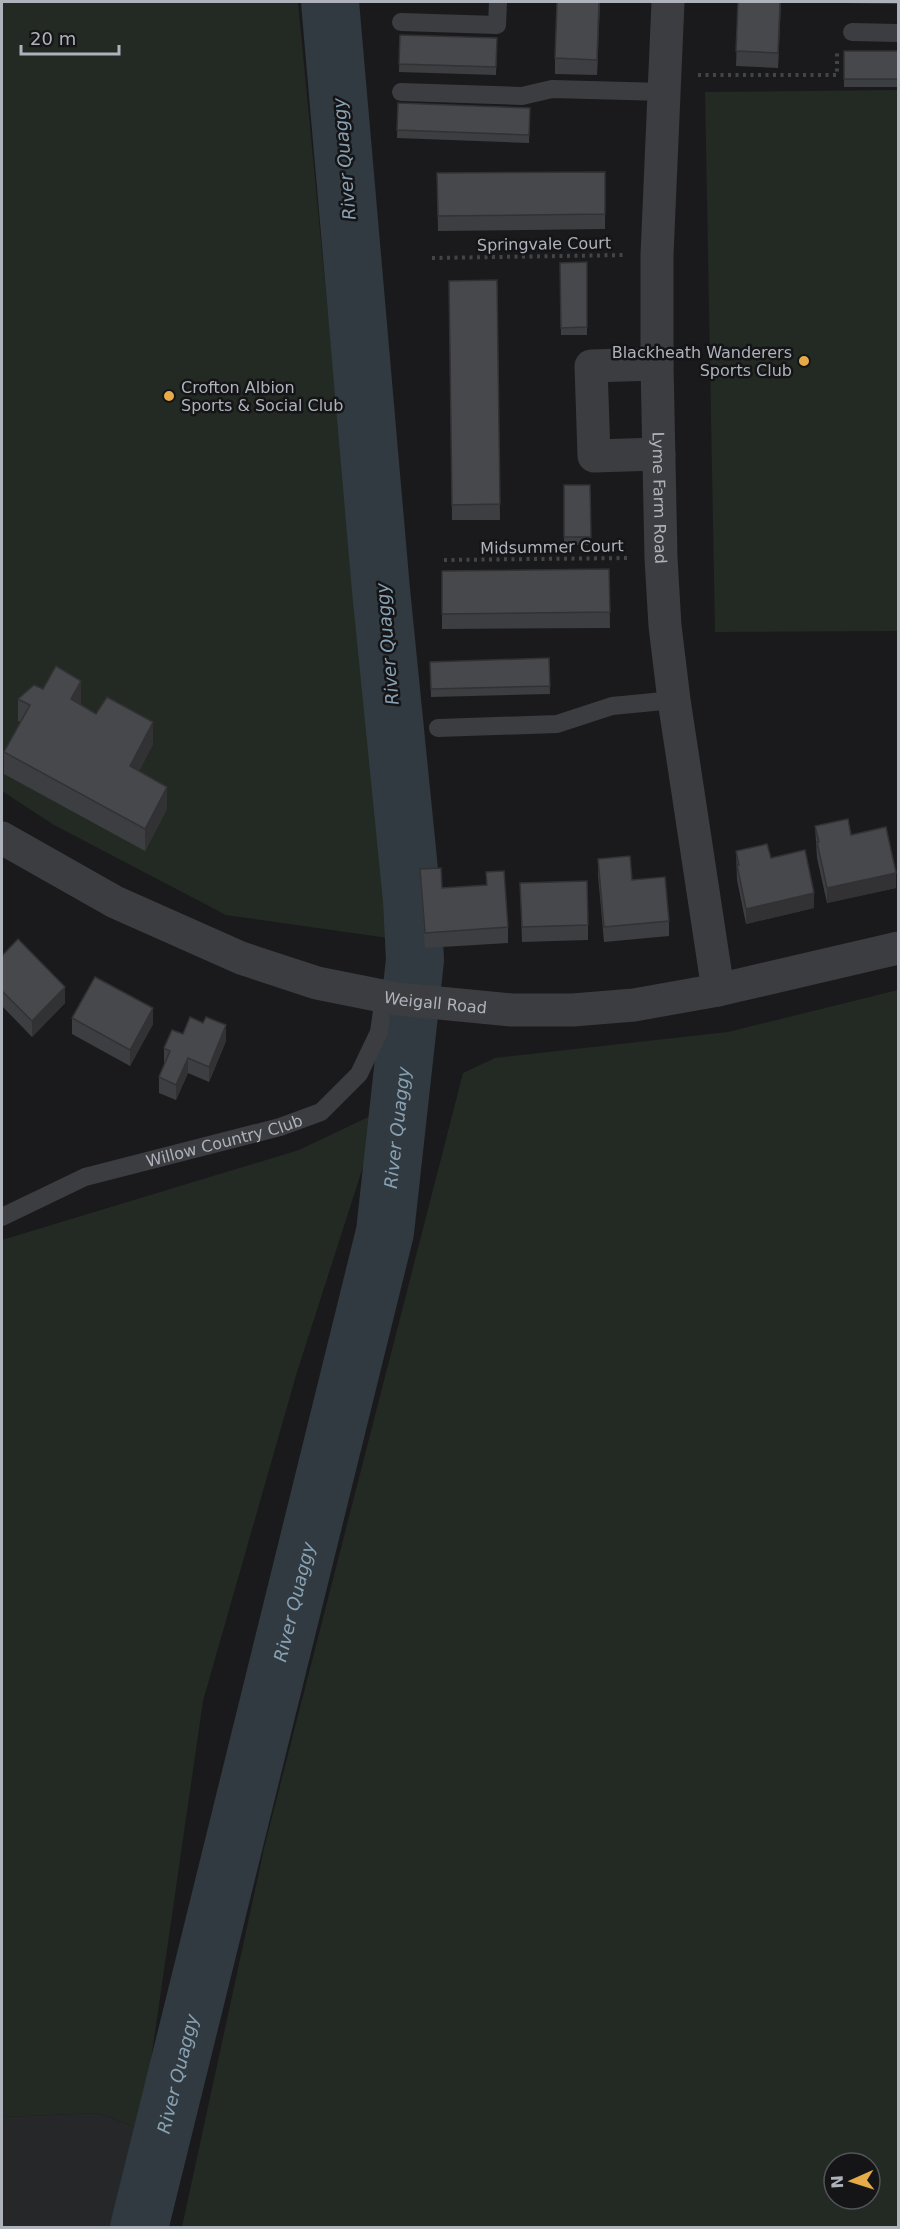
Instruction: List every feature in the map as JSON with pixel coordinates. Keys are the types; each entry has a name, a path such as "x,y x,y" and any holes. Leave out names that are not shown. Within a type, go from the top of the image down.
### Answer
{"street":[{"name":"Lyme Farm Road","path":"668,2 657,255 661,558 665,626 674,700 718,990"},
{"path":"657,364 591,366 594,456 658,454"},
{"name":"Weigall Road","path":"2,838 115,902 241,958 317,983 403,1000 512,1010 573,1010 634,1005 718,990 898,948"}],"lane":[{"path":"401,22 497,25 498,2"},
{"path":"852,32 898,33"},
{"path":"401,92 522,96 552,89 664,84"},
{"path":"438,728 557,724 612,706 674,700"},
{"name":"Willow Country Club","path":"2,1217 85,1177 279,1127 321,1112 359,1074 379,1032 403,1000"}],"path":[{"path":"664,84 837,75 838,33 852,32"},
{"name":"Springvale Court","path":"432,258 657,255"},
{"name":"Midsummer Court","path":"444,560 661,558"}],"shaded area":[{"name":"Crofton Albion Sports & Social Club","path":"2,2 298,2 388,938 226,915 54,825 2,791"},
{"name":"Blackheath Wanderers Sports Club","path":"898,90 898,631 715,632 705,92"},
{"path":"898,990 898,2227 182,2227 265,1844 463,1073 495,1058 728,1032"},
{"path":"381,1111 297,1372 203,1701 141,2129 98,2113 2,2117 2,1240 299,1150"},
{"path":"98,2113 141,2129 121,2227 2,2227 2,2117"}],"building":[{"path":"557,2 599,2 597,60 555,58"},
{"path":"738,2 780,2 778,53 736,51"},
{"path":"400,35 497,38 496,67 399,64"},
{"path":"844,51 898,51 898,79 844,79"},
{"path":"398,103 530,108 529,135 397,130"},
{"path":"605,172 605,214 438,216 437,173"},
{"path":"587,262 587,327 561,328 560,263"},
{"path":"497,280 500,504 452,505 449,281"},
{"path":"564,485 590,485 591,537 564,537"},
{"path":"609,569 610,612 442,614 442,571"},
{"path":"549,658 550,686 431,689 430,662"},
{"path":"56,666 81,681 71,699 96,714 107,697 153,722 130,766 167,787 145,829 4,752 30,705 18,699 34,685 43,689"},
{"path":"848,819 851,835 886,827 896,873 827,888 815,826"},
{"path":"767,844 771,858 805,850 814,893 746,909 736,851"},
{"path":"630,856 632,880 665,877 669,921 604,927 598,859"},
{"path":"441,868 442,888 487,885 486,872 504,871 508,927 425,933 420,869"},
{"path":"587,881 588,925 522,927 520,883"},
{"path":"18,939 65,987 32,1021 2,991 2,956"},
{"path":"95,977 153,1008 130,1050 72,1018"},
{"path":"190,1017 203,1023 206,1017 226,1025 209,1067 188,1058 176,1085 159,1077 170,1051 164,1048 172,1030 183,1034"}],"waterway":[{"name":"River Quaggy","path":"139,2228 385,1232 415,960 412,900 381,590 330,2"}],"place":[{"name":"Blackheath Wanderers Sports Club","path":"804,361"},
{"name":"Crofton Albion Sports & Social Club","path":"169,396"}]}
